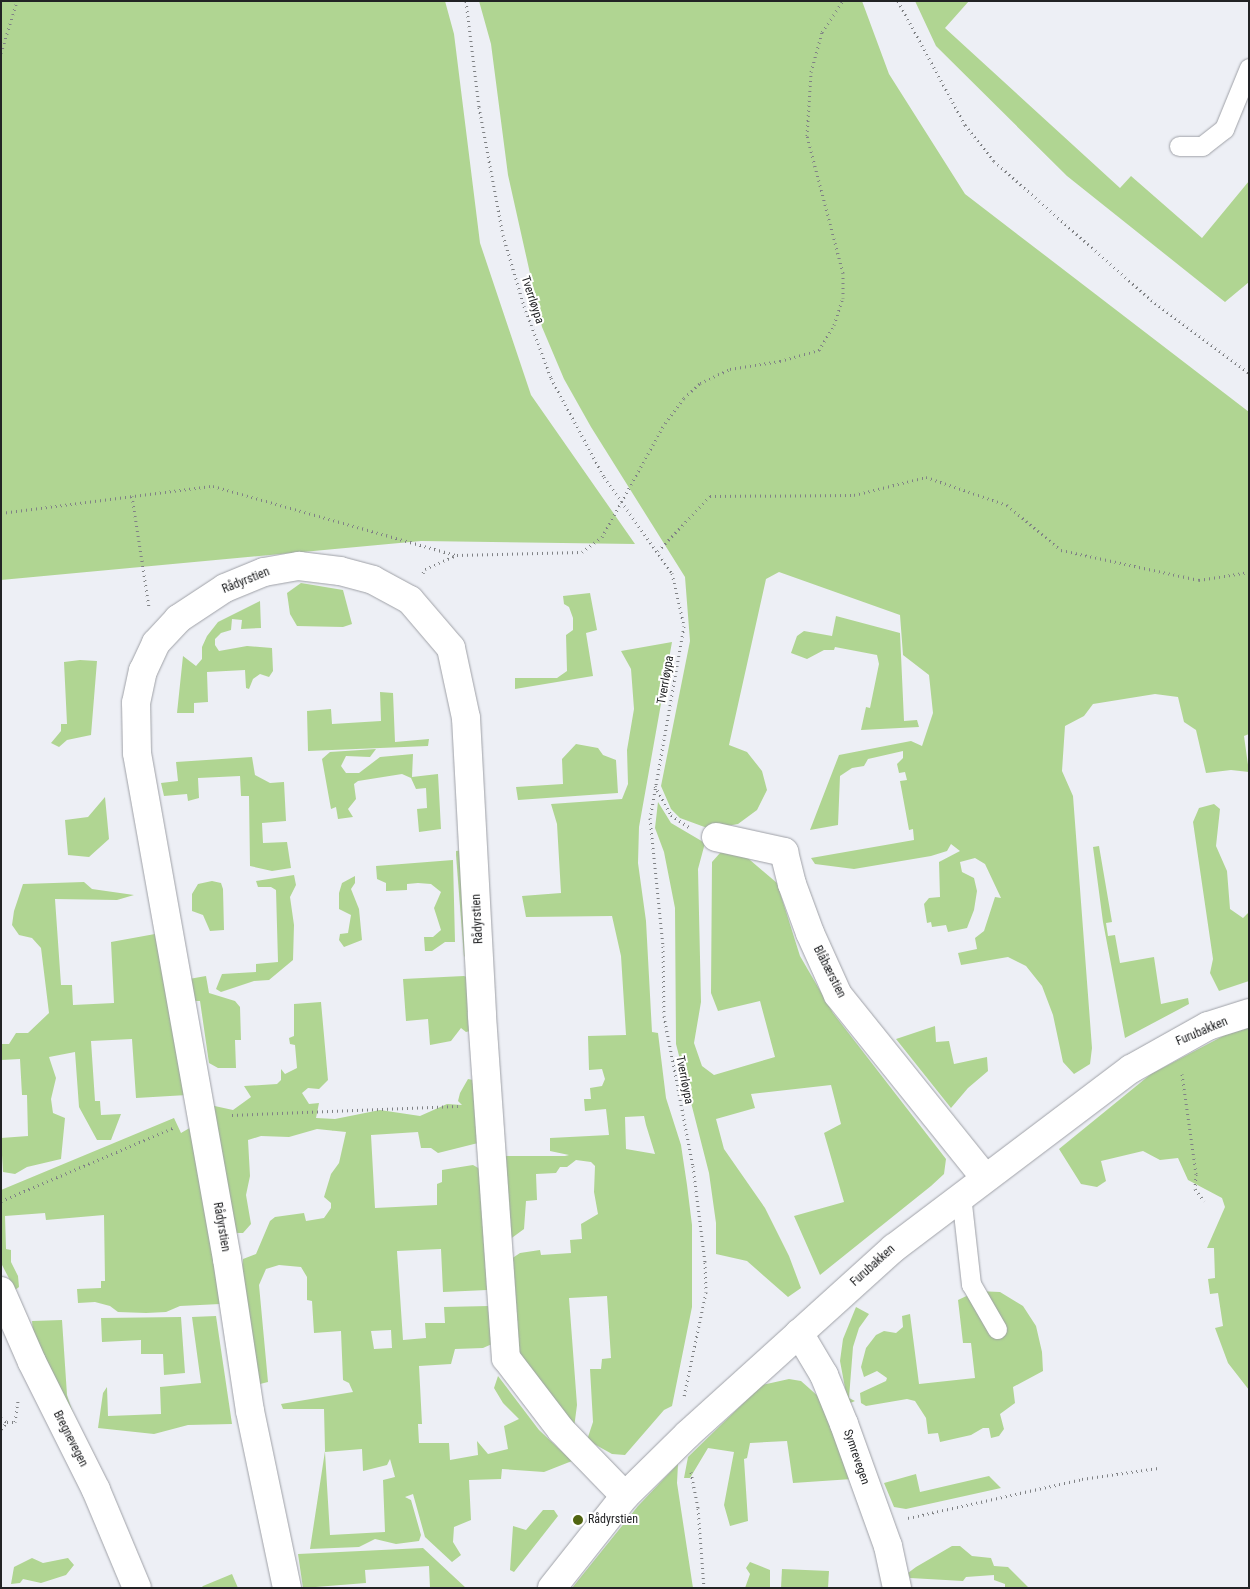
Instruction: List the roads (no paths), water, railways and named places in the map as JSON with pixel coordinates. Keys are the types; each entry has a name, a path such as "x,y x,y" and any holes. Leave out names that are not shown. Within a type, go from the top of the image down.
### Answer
{"street":[{"name":"Rådyrstien","path":"287,1588 250,1411 138,753 136,703 143,671 156,643 178,619 225,588 264,572 299,566 340,571 373,580 410,600 451,648 466,718 506,1358 561,1430 626,1496"},
{"name":"Blåbærstien","path":"716,838 784,852 792,884 810,933 838,995 985,1178"},
{"name":"Furubakken","path":"552,1588 626,1496 688,1434 894,1248 961,1195 1130,1069 1208,1026 1249,1013"},
{"name":"Bregnevegen","path":"1,1291 32,1362 96,1490 137,1588"},
{"name":"Symrevegen","path":"799,1333 824,1375 881,1526 897,1588"}],"lane":[{"path":"1179,146 1202,146 1224,129 1247,78"},
{"path":"961,1195 971,1284 997,1329"}],"place":[{"name":"Rådyrstien","path":"578,1520"}]}
